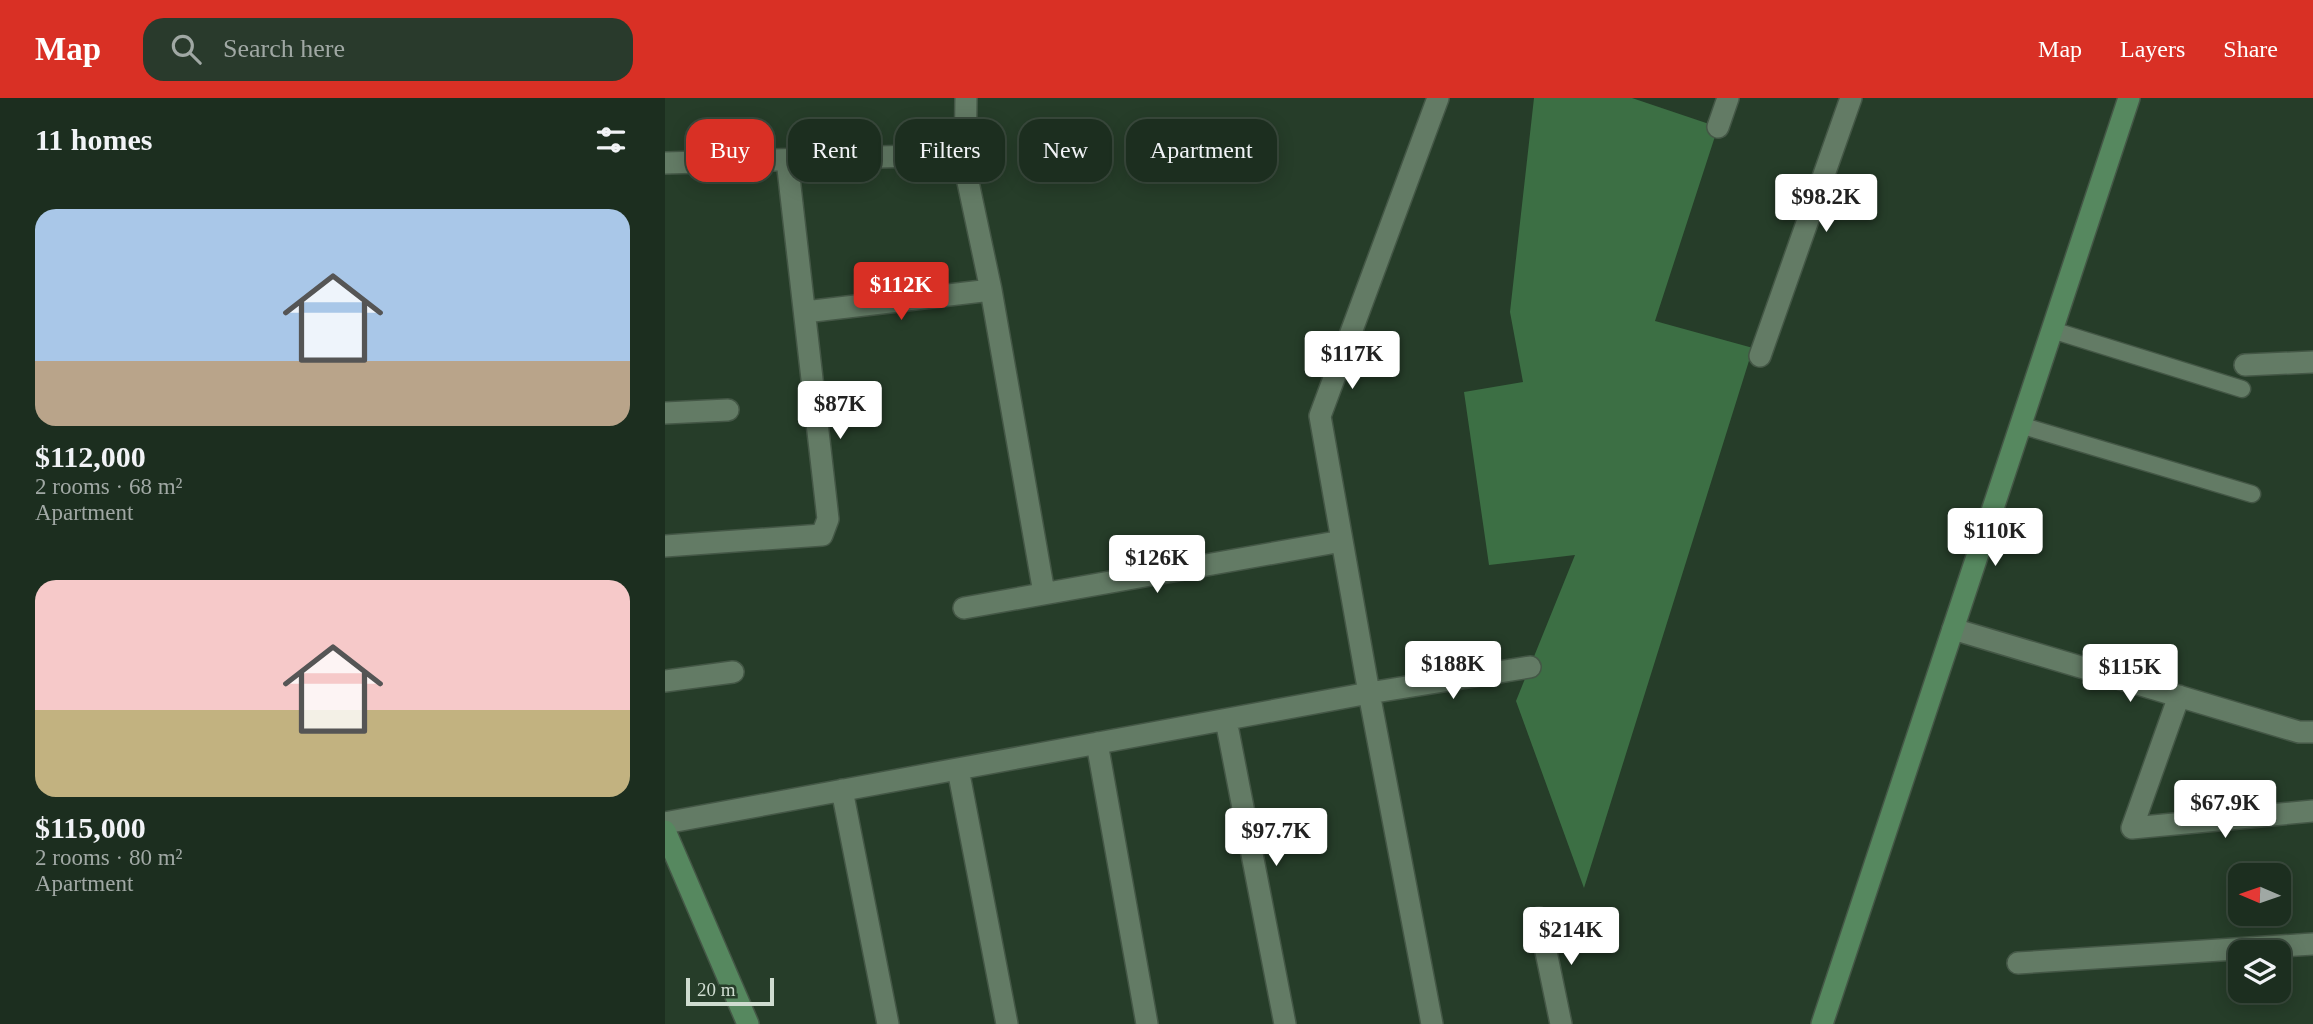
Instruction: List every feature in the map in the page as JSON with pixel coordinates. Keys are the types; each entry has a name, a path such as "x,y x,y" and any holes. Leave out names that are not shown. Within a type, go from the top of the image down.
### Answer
{"street":[{"path":"965,98 965,119"},
{"path":"1432,1024 1369,694 1320,416 1438,98"},
{"path":"1718,127 1728,98"},
{"path":"1761,356 1851,98"},
{"path":"1822,1024 2129,98"},
{"path":"665,163 895,157"},
{"path":"665,545 822,535 827,528 787,160"},
{"path":"968,182 991,290 1044,593"},
{"path":"805,312 991,290"},
{"path":"2245,365 2313,362"},
{"path":"665,413 728,410"},
{"path":"964,608 1342,541"},
{"path":"1952,629 2299,732 2313,732"},
{"path":"665,823 1530,667"},
{"path":"665,681 733,672"},
{"path":"2179,696 2132,828 2313,811"},
{"path":"1226,720 1285,1024"},
{"path":"1097,743 1147,1024"},
{"path":"958,769 1007,1024"},
{"path":"842,790 888,1024"},
{"path":"665,831 748,1024"},
{"path":"1539,918 1561,1024"},
{"path":"2018,963 2313,944"}],"lane":[{"path":"2052,330 2242,389"},
{"path":"2020,425 2252,494"}],"green space":[{"path":"1534,98 1632,98 1718,127 1655,321 1753,348 1584,888 1516,701 1575,555 1489,565 1464,392 1523,382 1510,312"}]}
